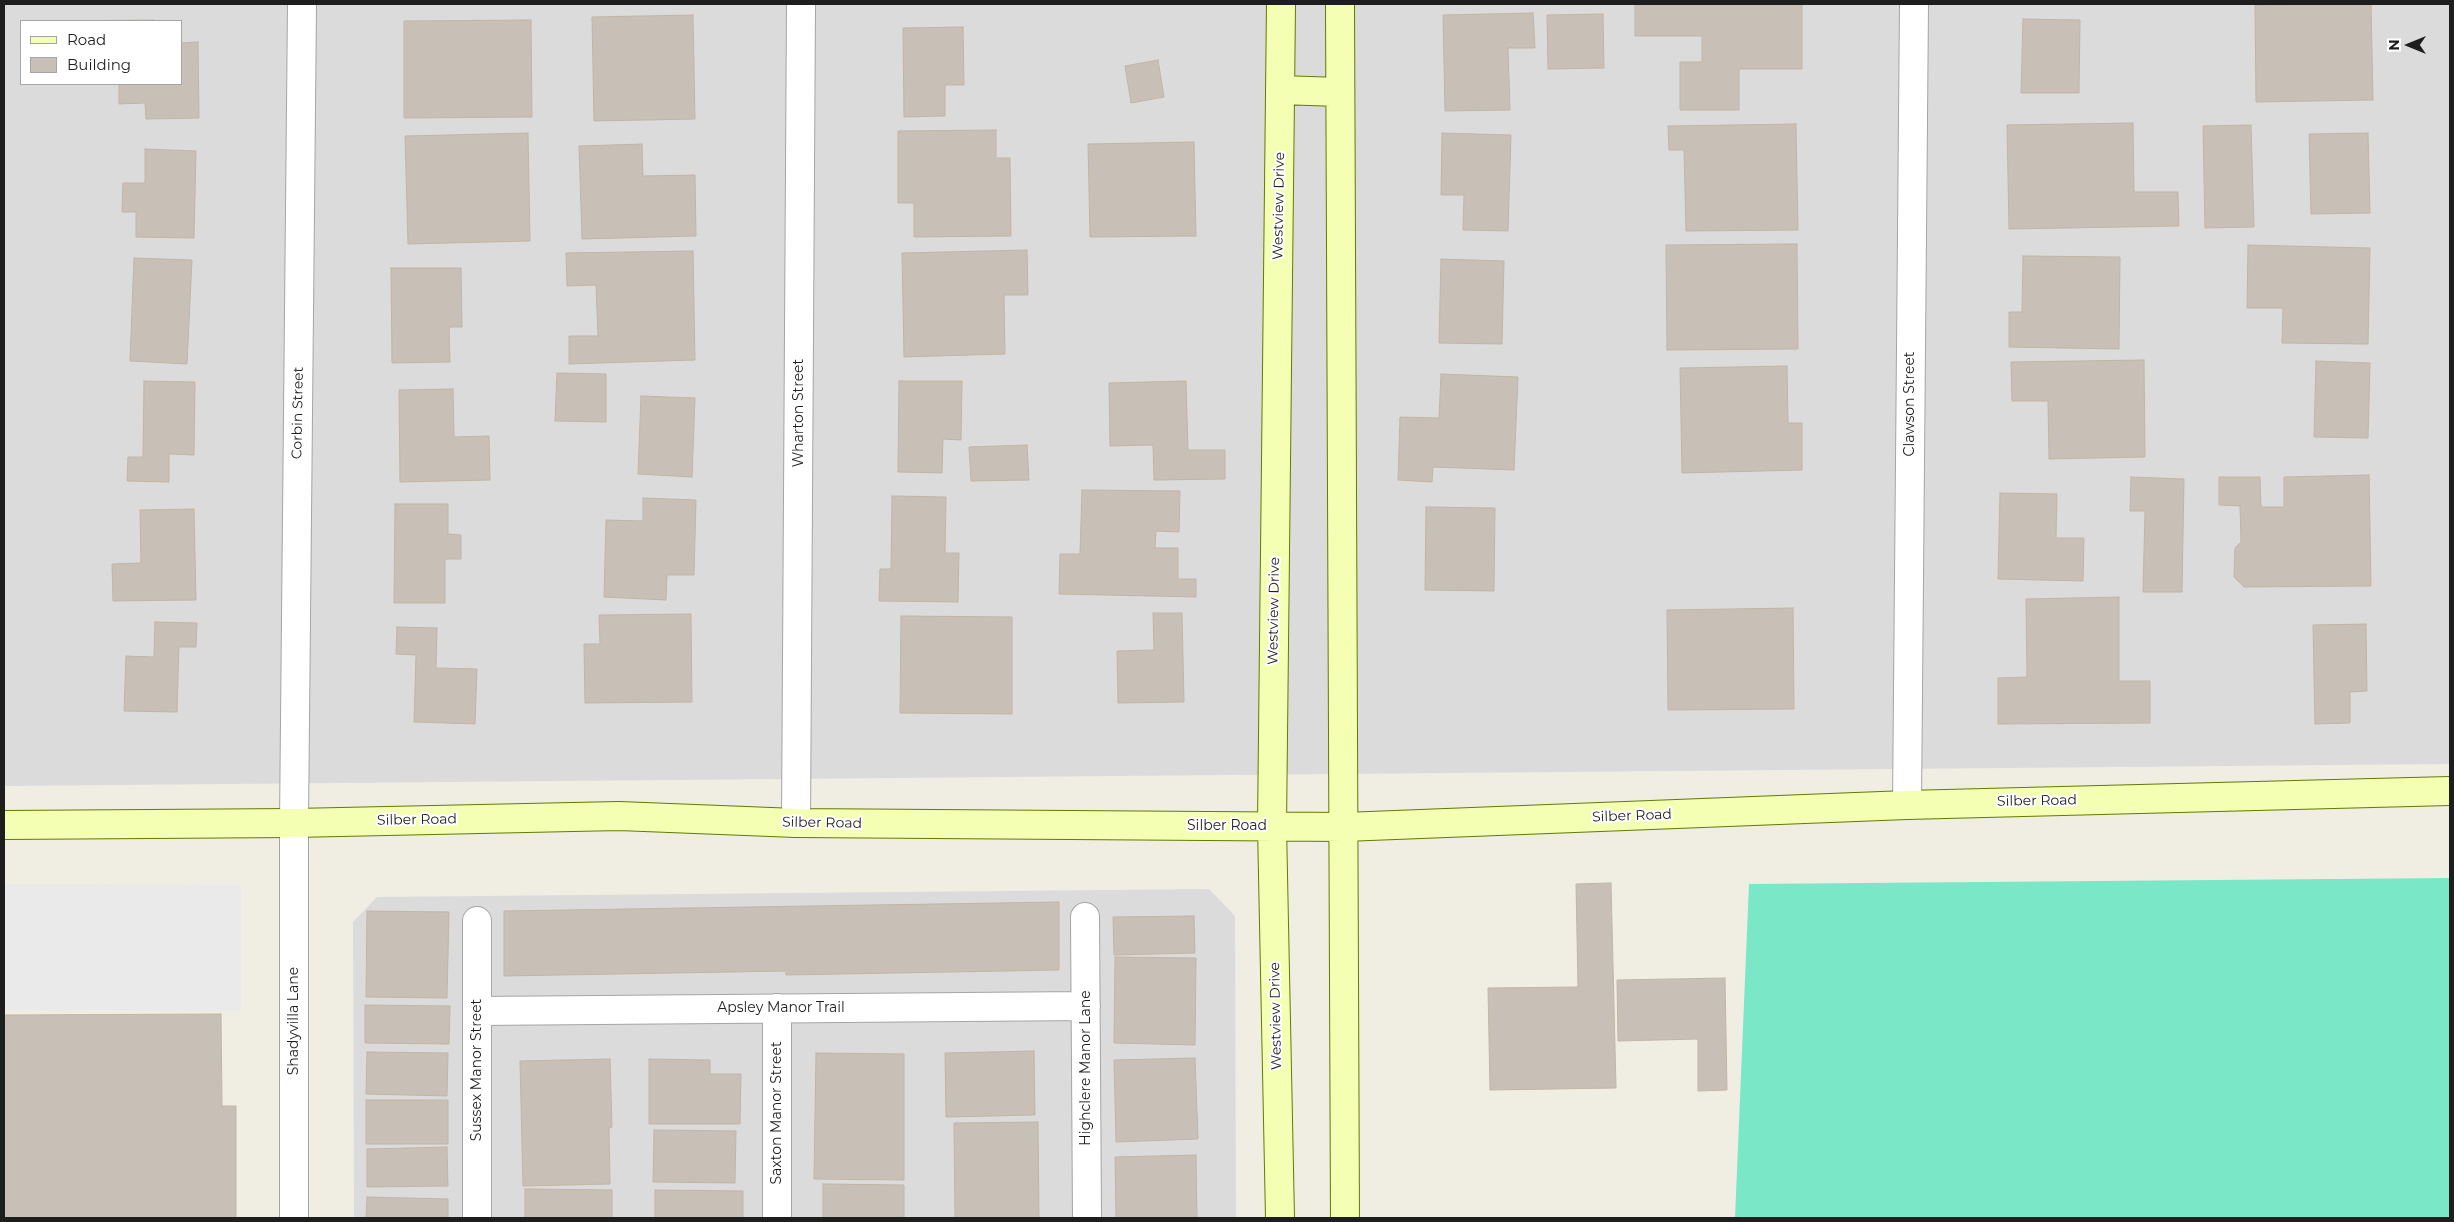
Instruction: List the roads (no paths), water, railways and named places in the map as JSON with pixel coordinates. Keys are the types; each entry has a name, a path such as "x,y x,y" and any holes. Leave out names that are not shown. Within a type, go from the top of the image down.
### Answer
{"main road":[{"name":"Westview Drive","path":"1280,1218 1272,826 1281,4"},
{"path":"1340,4 1345,1218"},
{"path":"1280,90 1339,92"},
{"name":"Silber Road","path":"4,825 294,823 619,816 796,823 1344,828 1907,805 2450,791"}],"street":[{"name":"Corbin Street","path":"294,823 302,4"},
{"name":"Wharton Street","path":"796,823 801,4"},
{"name":"Clawson Street","path":"1907,805 1914,4"},
{"name":"Shadyvilla Lane","path":"294,823 294,1218"},
{"name":"Highclere Manor Lane","path":"1085,917 1087,1218"},
{"name":"Sussex Manor Street","path":"477,921 477,1218"},
{"name":"Apsley Manor Trail","path":"477,1011 1086,1006"},
{"name":"Saxton Manor Street","path":"777,1008 777,1218"}]}
